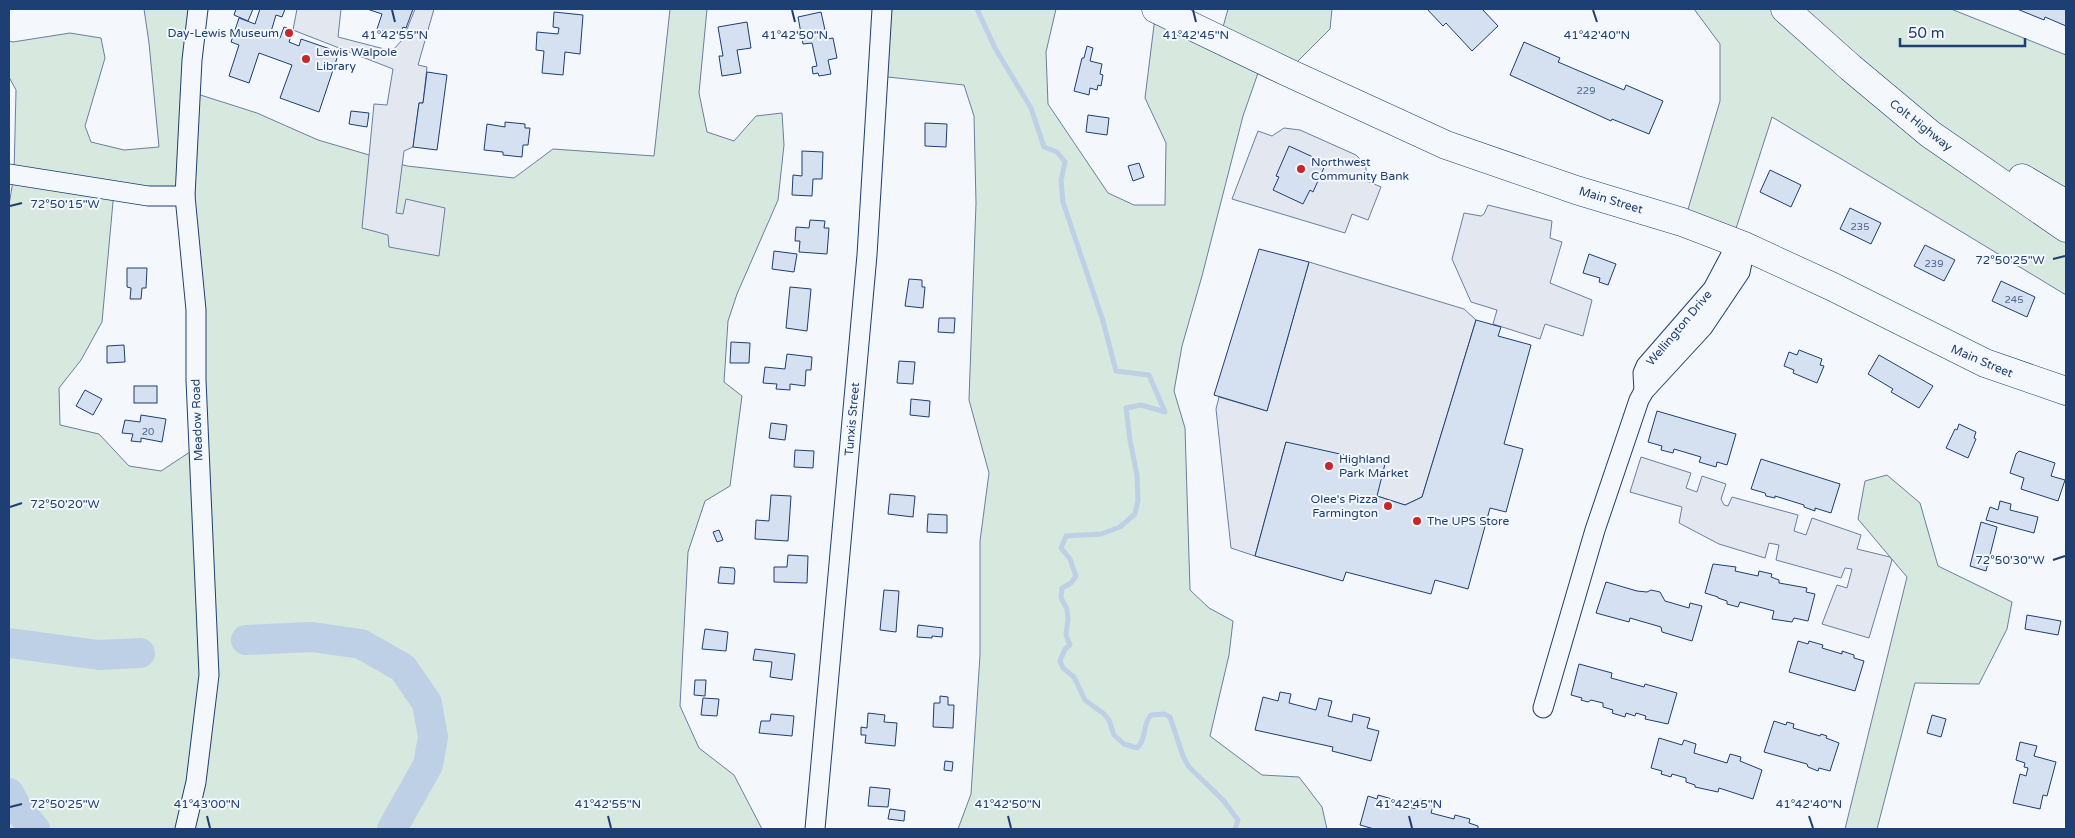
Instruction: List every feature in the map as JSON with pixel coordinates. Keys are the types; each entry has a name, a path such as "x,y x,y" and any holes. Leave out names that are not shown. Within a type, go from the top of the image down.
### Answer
{"highway":[{"name":"Main Street","path":"1156,9 1446,145 1576,190 1653,212 1742,245 1833,287 1985,363 2032,381 2066,391"},
{"name":"Colt Highway","path":"1785,9 1881,94 1930,134 2066,228"},
{"path":"1812,33 1967,143 2066,204"}],"street":[{"name":"Meadow Road","path":"185,829 196,782 209,675 196,380 196,310 185,196 192,60 198,9"},
{"name":"Tunxis Street","path":"815,829 867,254 882,9"},
{"path":"9,174 148,196 185,196"},
{"name":"Wellington Drive","path":"1543,708 1595,530 1639,400 1644,391 1703,327 1740,272 1744,258 1742,245"}],"shaded area":[{"path":"144,9 198,9 191,92 257,113 318,140 407,166 514,178 553,149 654,156 670,9 707,9 699,93 707,132 734,141 756,116 782,113 784,145 778,200 737,294 728,321 724,382 742,396 730,486 705,501 688,552 680,706 699,748 734,775 762,829 9,829 9,205 14,175 16,90 9,77 9,41 13,42 70,33 101,38 105,58 85,126 91,142 124,150 159,147","holes":["114,191 185,196 199,446 161,471 129,466 99,434 60,425 59,388 81,360 102,322"]},
{"path":"297,9 341,9 338,37 392,51 403,39 415,9 434,9 418,65 427,67 423,103 419,103 413,147 404,151 396,213 403,214 406,199 445,208 439,256 389,247 388,235 362,228 374,104 387,105 393,69 293,30"},
{"path":"882,9 1056,9 1046,52 1048,104 1108,193 1134,205 1165,205 1166,143 1145,98 1156,9 1220,38 1228,9 1332,9 1330,29 1287,72 1258,73 1243,116 1182,346 1174,391 1185,428 1190,590 1209,608 1233,621 1229,655 1210,736 1262,775 1299,777 1322,807 1327,829 958,829 971,794 980,655 980,541 989,473 969,400 976,203 974,116 964,85 878,76"},
{"path":"1694,9 1951,9 2066,55 2066,295 1772,117 1732,241 1684,223 1720,101 1720,44"},
{"path":"1284,128 1300,130 1356,155 1363,162 1366,168 1367,181 1381,187 1368,220 1352,214 1345,233 1232,199 1258,131 1272,136"},
{"path":"1488,205 1552,221 1550,238 1562,242 1550,283 1592,300 1583,336 1545,324 1540,339 1493,324 1497,310 1471,302 1452,259 1464,213 1481,216"},
{"path":"1309,262 1464,309 1476,320 1422,497 1405,505 1377,496 1286,442 1255,556 1231,548 1216,409 1219,397 1267,411"},
{"path":"1641,457 1691,473 1686,488 1697,492 1702,476 1726,484 1721,499 1724,505 1728,506 1732,497 1798,515 1794,531 1806,535 1812,518 1861,535 1857,549 1890,557 1892,560 1869,638 1822,624 1837,585 1847,588 1852,569 1845,568 1841,578 1776,560 1779,545 1769,543 1765,558 1719,544 1679,523 1682,507 1630,492"},
{"path":"1887,475 1920,503 1938,566 2012,602 2007,629 1979,684 1915,683 1877,829 1845,829 1907,577 1858,519 1865,481"}],"building":[{"path":"236,9 253,9 248,21 234,15"},
{"name":"Lewis Walpole Library","path":"260,9 285,9 282,17 276,15 270,35 280,38 284,27 293,30 289,42 299,46 301,39 339,52 319,112 280,98 292,65 259,53 249,83 229,76 239,45 231,42 239,18 255,24"},
{"name":"Lewis Walpole Library","path":"367,9 413,9 406,28 403,27 399,36 377,29 382,14"},
{"path":"1427,9 1482,9 1498,26 1472,51 1446,23 1443,26"},
{"path":"2017,9 2066,9 2066,26 2045,17 2044,20"},
{"path":"554,12 583,15 580,54 565,52 563,75 542,73 544,51 536,50 537,32 558,34 559,28 553,27"},
{"path":"821,12 827,39 833,38 837,58 828,60 831,74 819,76 818,73 813,74 812,67 817,66 812,43 803,44 798,17"},
{"path":"747,22 751,48 737,50 741,73 722,76 719,56 723,56 718,27"},
{"path":"1524,42 1560,58 1558,62 1624,90 1626,85 1663,101 1649,134 1612,119 1611,121 1510,75"},
{"path":"1087,46 1093,48 1090,61 1102,64 1100,74 1103,75 1101,86 1098,85 1097,90 1090,88 1089,95 1074,91"},
{"path":"427,72 447,75 437,150 413,147 419,103 423,103"},
{"path":"351,111 369,113 367,127 349,124"},
{"path":"1088,115 1109,118 1107,135 1086,132"},
{"path":"505,122 525,124 525,128 530,128 528,145 523,145 522,157 484,150 487,124 505,127"},
{"path":"925,123 947,124 946,147 925,146"},
{"name":"Northwest Community Bank","path":"1289,146 1326,163 1313,192 1310,190 1303,204 1273,190 1279,177 1276,176"},
{"path":"802,151 823,152 822,179 813,179 812,196 792,195 793,175 802,176"},
{"path":"1139,163 1144,177 1133,181 1128,166"},
{"path":"1770,170 1801,185 1791,207 1760,192"},
{"path":"1850,208 1881,223 1871,244 1840,229"},
{"path":"810,220 825,221 824,228 829,228 827,254 799,252 800,241 795,241 796,227 809,228"},
{"path":"1925,245 1955,260 1944,281 1914,266"},
{"path":"1259,249 1309,262 1267,411 1214,395"},
{"path":"774,251 797,254 794,272 772,269"},
{"path":"1589,254 1616,264 1608,285 1599,282 1600,278 1583,273"},
{"path":"127,268 147,268 146,288 142,288 141,299 130,299 131,288 127,287"},
{"path":"909,279 922,280 922,287 925,287 923,308 905,306"},
{"path":"2001,281 2035,297 2027,317 1992,301"},
{"path":"790,287 811,289 807,331 786,328"},
{"path":"939,318 955,318 954,333 938,332"},
{"path":"1476,320 1501,327 1498,336 1531,345 1504,444 1523,449 1506,512 1490,508 1468,589 1435,580 1431,594 1346,572 1343,581 1255,556 1286,442 1385,464 1377,496 1405,505 1422,497"},
{"path":"731,342 750,343 749,363 730,363"},
{"path":"124,345 125,362 107,363 107,346"},
{"path":"1799,350 1822,359 1820,365 1824,366 1817,383 1793,373 1794,370 1784,366 1789,352 1797,355"},
{"path":"787,354 812,357 811,370 806,370 805,386 790,384 790,390 776,389 777,384 763,383 765,367 785,369"},
{"path":"1879,355 1933,386 1919,408 1891,392 1893,389 1868,374"},
{"path":"899,361 915,362 913,384 897,383"},
{"path":"134,386 157,386 157,403 134,403"},
{"path":"85,390 102,399 93,415 76,406"},
{"path":"911,399 930,401 929,417 910,415"},
{"path":"1657,411 1736,434 1727,465 1717,462 1716,467 1699,462 1701,457 1674,449 1673,453 1661,450 1662,446 1648,442"},
{"path":"141,415 166,419 162,442 141,438 141,442 131,441 133,434 122,433 125,420 140,422"},
{"path":"771,423 787,425 785,440 769,438"},
{"path":"1959,424 1976,432 1974,438 1976,439 1968,458 1946,448"},
{"path":"795,450 814,451 813,468 794,467"},
{"path":"2019,451 2055,463 2051,476 2065,480 2058,501 2021,489 2024,478 2010,473 2016,454"},
{"path":"1761,459 1840,484 1831,513 1815,508 1815,511 1804,507 1804,505 1775,496 1775,498 1766,496 1765,493 1751,489"},
{"path":"890,494 915,496 913,517 888,514"},
{"path":"771,495 791,496 788,541 755,539 756,520 769,521"},
{"path":"2000,501 2011,504 2010,510 2038,517 2034,533 1986,520 1990,507 1998,510"},
{"path":"928,514 947,515 947,533 927,532"},
{"path":"1981,522 1997,527 1986,571 1970,566"},
{"path":"719,530 723,540 717,542 713,532"},
{"path":"788,555 808,556 807,583 774,582 774,567 787,567"},
{"path":"1713,564 1736,567 1735,571 1758,576 1759,571 1772,574 1771,577 1779,580 1779,583 1807,588 1806,592 1815,594 1808,621 1794,618 1792,622 1772,619 1774,611 1740,602 1738,607 1727,604 1727,601 1705,593"},
{"path":"720,567 734,568 734,584 718,583"},
{"path":"1606,582 1637,591 1647,592 1651,590 1660,592 1665,601 1689,608 1690,603 1702,606 1692,641 1662,632 1661,627 1630,618 1629,622 1596,613"},
{"path":"884,590 899,591 896,632 880,630"},
{"path":"2027,615 2061,621 2058,635 2025,629"},
{"path":"918,625 943,628 942,637 917,637"},
{"path":"705,629 728,632 726,651 702,649"},
{"path":"1798,641 1808,644 1809,641 1823,645 1822,648 1842,654 1842,651 1864,661 1855,691 1789,672"},
{"path":"755,649 795,654 792,680 770,677 772,662 753,660"},
{"path":"1579,664 1612,673 1611,678 1644,687 1645,684 1677,693 1668,724 1645,719 1646,716 1636,713 1635,716 1626,713 1625,717 1612,713 1613,710 1603,707 1603,703 1591,700 1588,702 1571,695"},
{"path":"695,680 706,680 705,696 694,695"},
{"path":"1280,692 1291,694 1289,703 1316,710 1319,698 1332,701 1328,716 1352,722 1353,714 1370,718 1367,728 1379,731 1371,761 1332,751 1333,747 1255,730 1263,697 1278,701"},
{"path":"940,696 948,697 948,705 954,705 953,728 933,727 934,703 940,703"},
{"path":"703,698 719,699 717,716 701,715"},
{"path":"868,713 885,715 884,722 897,723 895,746 865,743 866,735 861,735 861,727 867,728"},
{"path":"771,714 794,716 792,736 759,733 761,721 770,721"},
{"path":"1932,715 1946,719 1941,737 1927,733"},
{"path":"1774,721 1786,725 1787,722 1794,724 1793,728 1820,736 1821,734 1839,743 1830,771 1819,768 1818,771 1808,767 1807,764 1764,752"},
{"path":"1659,738 1682,745 1684,740 1696,744 1694,753 1727,763 1730,754 1741,757 1740,761 1762,770 1753,799 1719,788 1718,792 1695,787 1695,785 1686,782 1686,778 1672,774 1671,777 1661,774 1662,771 1651,768"},
{"path":"2020,742 2037,746 2034,756 2056,762 2047,796 2043,795 2040,809 2013,803 2020,774 2026,776 2028,768 2024,767 2025,763 2016,760"},
{"path":"945,761 953,762 952,771 944,770"},
{"path":"870,787 890,789 888,807 868,806"},
{"path":"1378,795 1392,799 1391,803 1417,809 1420,799 1434,803 1431,813 1454,819 1455,815 1470,819 1469,823 1478,826 1478,829 1374,829 1360,825 1368,796 1377,799"},
{"path":"890,809 905,811 904,821 888,819"}],"waterway":[{"path":"977,9 995,48 1031,108 1044,147 1057,152 1065,162 1061,181 1063,202 1103,321 1116,371 1149,375 1165,412 1141,405 1126,408 1137,475 1138,500 1135,514 1120,527 1101,534 1066,536 1061,548 1070,559 1076,576 1071,583 1062,588 1061,598 1067,609 1068,619 1066,635 1070,645 1065,649 1060,661 1063,668 1074,677 1085,700 1104,714 1109,720 1114,735 1124,744 1137,748 1140,745 1146,723 1151,715 1164,714 1170,717 1183,756 1189,767 1223,800 1238,820 1235,829"},
{"path":"246,640 312,637 361,644 403,668 427,703 433,737 428,765 392,829"},
{"path":"9,643 99,655 140,653"},
{"path":"9,793 17,808 35,829"}],"place":[{"name":"Day-Lewis Museum","path":"289,33"},
{"name":"Lewis Walpole Library","path":"306,59"},
{"name":"Northwest Community Bank","path":"1301,169"},
{"name":"Highland Park Market","path":"1329,466"},
{"name":"Olee's Pizza Farmington","path":"1388,506"},
{"name":"The UPS Store","path":"1417,521"}]}
